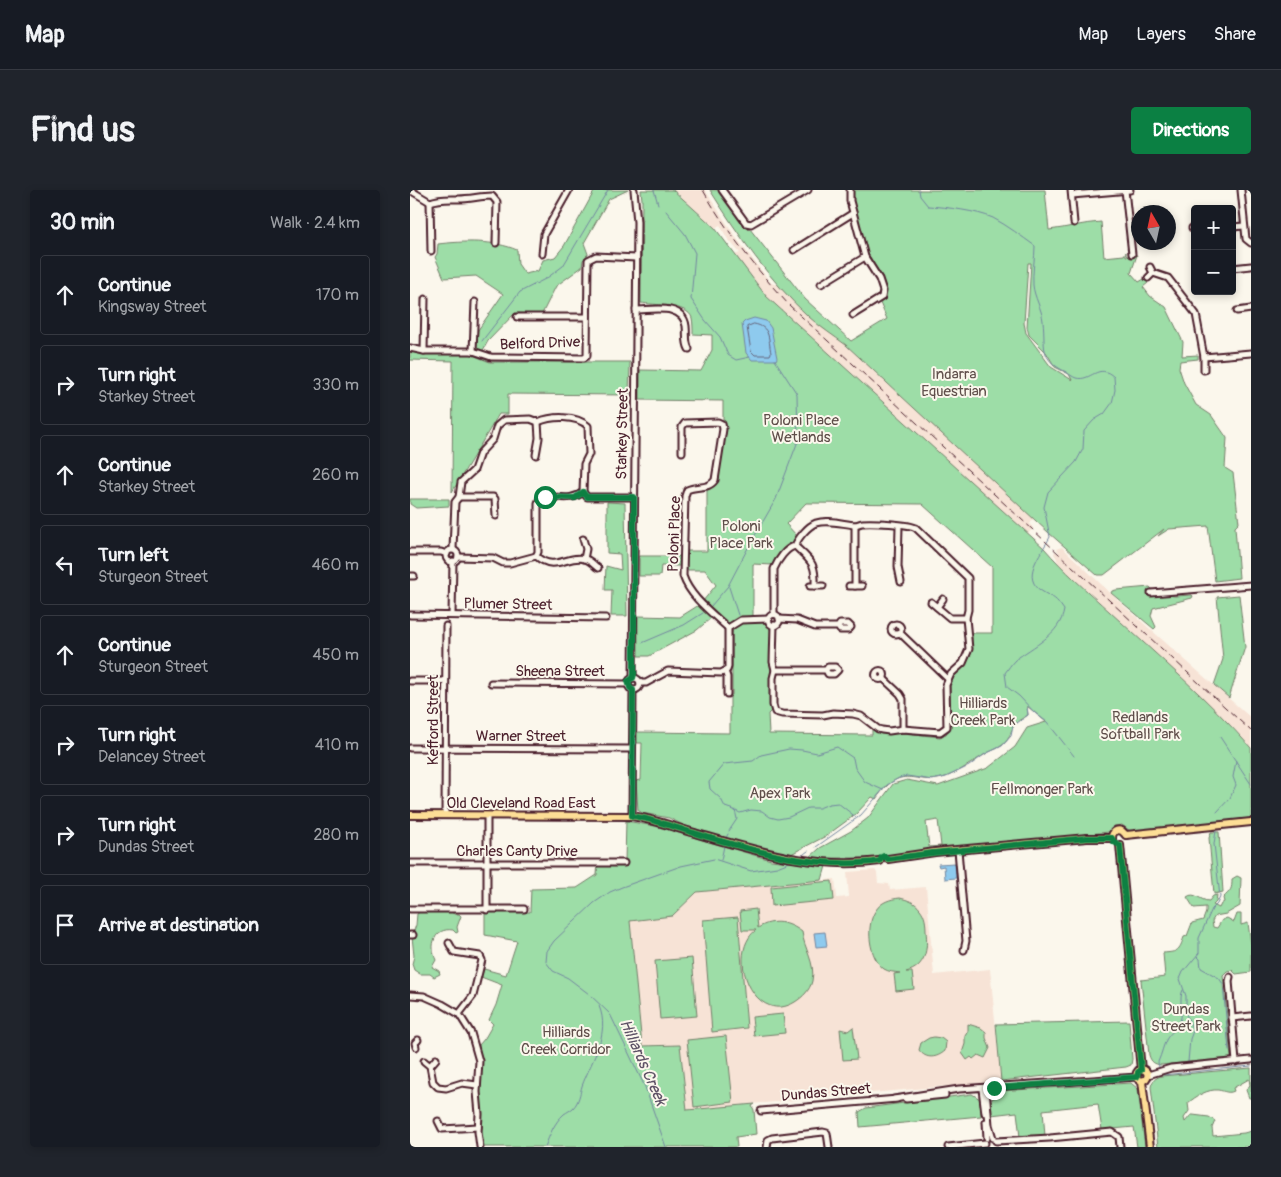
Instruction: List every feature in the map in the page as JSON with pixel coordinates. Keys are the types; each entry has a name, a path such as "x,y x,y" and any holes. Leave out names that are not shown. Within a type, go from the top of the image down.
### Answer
{"main road":[{"name":"Old Cleveland Road East","path":"410,815 632,816 661,822 780,857 806,861 849,863 880,861 885,864 888,863 888,859 958,850"},
{"path":"1126,835 1251,822"},
{"path":"1112,838 1113,833 1117,830 1122,831 1126,835 1126,841 1120,845"},
{"path":"958,850 1087,838 1112,838"},
{"path":"1112,838 1114,842 1120,845"},
{"path":"1120,845 1141,1070 1138,1072 1150,1147"},
{"path":"1139,1079 1147,1078 1148,1074 1145,1070 1141,1070"}],"street":[{"path":"410,190 430,202 441,199 492,196 497,202 496,244"},
{"path":"542,254 544,234 569,190"},
{"name":"Starkey Street","path":"633,678 637,222 634,190"},
{"path":"722,190 746,223 751,224 808,190"},
{"path":"850,190 853,213 865,257 880,279 882,297 853,315"},
{"path":"1125,190 1132,254"},
{"path":"1074,223 1072,193 1130,190"},
{"path":"1241,190 1246,239 1251,243"},
{"path":"430,202 431,251"},
{"path":"794,250 853,213"},
{"path":"1236,227 1244,226"},
{"name":"Belford Drive","path":"410,348 424,351 473,351 491,357 584,358 587,356 588,260 596,256 636,258"},
{"path":"821,284 865,257"},
{"path":"1236,268 1251,266"},
{"path":"1150,267 1153,273 1168,278 1196,314 1204,357 1204,370"},
{"path":"1148,278 1153,273"},
{"path":"424,351 425,299"},
{"path":"473,351 475,302"},
{"path":"525,309 525,317"},
{"path":"1237,311 1251,309"},
{"path":"636,310 668,310 680,313 684,317 686,324 686,343 689,349"},
{"path":"517,317 587,317"},
{"path":"1204,357 1251,353"},
{"path":"453,550 455,502 459,497 461,482 474,470 480,453 493,439 497,426 504,420 530,419 538,422 545,419 576,418 584,421 588,426 589,454 584,464 583,492 587,497 634,497"},
{"name":"Poloni Place","path":"682,452 682,427 685,423 690,421 718,422 722,424 723,430 715,480 706,487 694,487 687,490 685,496 683,568 686,582 701,603 728,628"},
{"path":"536,455 540,438 538,422"},
{"path":"536,556 538,552 538,503 540,498 575,498 583,492"},
{"path":"459,497 493,497 495,499 496,516"},
{"path":"779,619 777,624 774,625 773,662 776,670 773,678 772,705 777,713 854,714 861,716 878,729 889,731 903,729 940,732 944,731 947,727 946,685 948,679 963,663 968,652 966,618 968,610 968,578 916,528 910,525 862,523 855,525 820,522 815,523 798,540 796,546"},
{"path":"855,525 852,586 862,586"},
{"path":"899,526 898,567 901,582"},
{"path":"583,539 586,549 584,559"},
{"path":"796,546 815,566 813,586 823,586"},
{"path":"774,614 774,569 791,547 796,546"},
{"path":"447,554 453,550"},
{"path":"453,550 456,550 458,557"},
{"path":"410,552 442,552 447,554"},
{"path":"447,554 448,559 453,562"},
{"path":"452,615 453,562 458,557 493,558 510,563 536,556"},
{"path":"536,556 553,564 574,559 584,559 598,568"},
{"path":"1151,593 1251,586"},
{"path":"936,607 943,599"},
{"path":"931,602 950,618 966,618"},
{"path":"768,620 770,615 774,614"},
{"path":"774,614 779,619"},
{"name":"Plumer Street","path":"410,615 606,618"},
{"path":"779,619 794,619 815,627 838,627"},
{"path":"632,816 633,690 630,688 628,681 633,678 637,679 640,683 646,683 668,671 721,673 728,667 728,628 741,620 768,620"},
{"path":"768,620 770,624 774,625"},
{"name":"Kefford Street","path":"445,816 446,626"},
{"path":"900,633 948,679"},
{"path":"776,670 826,670"},
{"path":"725,671 727,694"},
{"path":"884,679 900,694 902,699 903,729"},
{"path":"410,681 445,681"},
{"name":"Sheena Street","path":"492,683 628,684"},
{"path":"633,690 640,683"},
{"name":"Warner Street","path":"410,748 632,749"},
{"path":"487,816 487,910"},
{"path":"958,850 966,941 964,950"},
{"name":"Charles Canty Drive","path":"410,863 624,863"},
{"path":"410,910 524,910"},
{"path":"450,943 454,952 451,959"},
{"path":"454,952 480,956 482,960 473,996 458,1014"},
{"path":"1230,977 1228,981 1236,1062"},
{"path":"410,995 424,996 436,1000 458,1014 469,1029 475,1043 479,1061 478,1127 480,1146"},
{"path":"1232,1018 1251,1016"},
{"path":"430,1066 436,1059"},
{"path":"1148,1074 1171,1068 1251,1060"},
{"path":"424,1061 430,1066 433,1082 438,1087 446,1088 462,1083 478,1085"},
{"name":"Dundas Street","path":"761,1111 912,1099 984,1089 1139,1079"},
{"path":"984,1089 990,1142"},
{"path":"438,1120 442,1129 439,1137"},
{"path":"442,1129 478,1127"},
{"path":"767,1147 768,1140 772,1138 823,1132 827,1133 829,1147"},
{"path":"948,1147 1112,1132 1119,1137 1120,1147"}],"shaded area":[{"path":"673,190 705,190 737,239 771,283 781,286 814,321 846,345 1034,518 1030,524 1033,528 1028,534 766,296 735,255 740,253 727,238 720,225 715,228"},
{"path":"1062,547 1124,606 1251,718 1251,748 1236,731 1147,646 1059,565 1054,554 1055,551 1058,554 1059,552 1056,549"},
{"path":"875,870 878,883 889,884 890,890 926,887 934,975 990,969 1001,1081 687,1110 680,1045 642,1046 630,920 672,916 697,892 835,879 837,898 849,897 847,872"}],"green space":[{"path":"595,190 628,190 609,199 584,243 588,254 583,260 582,267 556,286 542,314 515,313 488,341 482,352 476,350 478,330 503,294 476,276 444,278 435,257 438,244 479,242 499,244 517,250 518,264 525,274 538,271 543,260 555,257 564,246"},
{"path":"641,190 673,190 715,228 766,296 1044,548 1076,581 1218,712 1251,748 1251,818 1130,831 1122,825 1114,826 1109,832 935,849 869,858 809,858 820,848 851,831 868,818 893,784 907,780 938,786 988,768 1015,747 1027,728 1046,722 1027,706 1028,715 1015,723 1008,740 1004,744 948,776 937,779 911,777 895,780 876,799 872,797 856,814 826,836 789,855 768,851 683,825 669,818 642,813 638,810 636,781 641,780 642,743 637,743 637,732 730,733 732,632 743,623 767,623 771,626 771,664 774,669 771,674 771,711 768,714 769,734 872,735 872,728 880,734 903,733 940,737 946,734 950,728 950,686 954,677 969,659 972,650 972,633 992,633 992,567 922,504 806,503 786,524 798,537 795,543 790,545 773,565 753,564 753,616 740,617 728,624 703,601 716,585 705,570 686,570 686,551 707,551 707,490 715,484 718,478 725,429 723,401 640,400 640,370 701,371 712,350 712,335 693,334 692,318 689,313 677,308 641,303","holes":["938,820 941,846 929,847 926,822"]},
{"name":"Indarra Equestrian","path":"710,190 718,190 731,205 746,228 750,229 805,299 851,341 887,319 880,303 886,299 882,277 868,254 852,202 852,190 1045,190 1049,230 1101,222 1104,257 1124,255 1126,252 1126,256 1137,255 1131,273 1139,282 1144,279 1148,283 1143,287 1150,296 1166,307 1183,342 1182,356 1198,355 1198,359 1180,361 1179,368 1184,383 1196,405 1211,415 1227,438 1225,468 1233,473 1239,523 1235,527 1239,578 1215,581 1208,526 1169,529 1158,536 1164,529 1104,575 1097,575 846,345 813,321 794,303 755,257","holes":["1028,263 1031,263 1027,327 1029,335 1046,352 1055,367 1069,374 1072,380 1051,367 1026,333 1024,323"]},
{"path":"410,351 421,354 470,354 490,362 630,362 629,395 508,394 508,414 499,414 452,492 453,361 410,360"},
{"path":"410,499 449,499 449,506 416,508 410,504"},
{"path":"607,502 625,503 627,616 611,616 612,590 605,590 606,566 621,570 620,554 607,553"},
{"name":"Poloni Place Park","path":"639,556 681,556 680,566 661,566 660,576 639,576"},
{"path":"1150,587 1157,594 1193,596 1192,598 1153,608 1151,616 1156,627 1154,629 1111,593 1116,590"},
{"path":"1239,595 1245,647 1229,698 1214,685 1223,659 1217,597"},
{"path":"699,605 711,618 697,630 649,656 638,656 638,616 680,617"},
{"name":"Hilliards Creek Corridor","path":"626,821 655,826 771,860 826,866 822,880 697,892 672,916 630,921 642,1046 680,1045 687,1110 755,1104 752,1106 756,1134 736,1137 737,1147 484,1147 480,1138 482,1065 479,1045 493,1024 489,1020 502,985 481,977 484,969 506,975 517,941 485,935 485,912 530,912 531,889 577,888 597,875 598,861 625,861"},
{"path":"1211,832 1219,832 1223,892 1214,894 1209,838"},
{"name":"Dundas Street Park","path":"1237,876 1241,878 1240,906 1226,914 1215,916 1212,921 1213,927 1217,928 1222,920 1227,918 1234,922 1237,914 1241,914 1241,925 1248,923 1251,945 1251,972 1236,974 1232,970 1227,971 1223,975 1231,1058 1161,1065 1155,1063 1149,1055 1141,980 1165,977 1163,953 1177,950 1184,937 1187,936 1192,923 1203,920 1206,907 1194,908 1187,897 1193,895 1209,901 1213,896 1217,895 1216,902 1213,905 1219,908 1224,902 1223,898 1231,890 1232,879"},
{"path":"832,881 834,900 772,906 771,887"},
{"path":"900,898 914,903 922,911 927,944 922,962 913,970 906,972 912,972 914,989 896,991 894,974 900,973 886,970 879,964 870,941 870,924 880,905 886,901"},
{"path":"756,909 758,928 769,923 781,922 802,932 811,962 813,974 808,990 795,1002 780,1007 767,1005 756,997 748,984 744,970 743,955 747,941 756,930 742,930 740,911"},
{"path":"421,911 451,912 461,916 457,927 458,932 447,930 437,934 433,944 436,960 432,967 439,971 440,974 434,977 430,974 420,974 414,970 412,964 414,956 412,936 417,914"},
{"path":"738,917 747,1028 712,1032 703,920"},
{"path":"692,958 697,1016 660,1019 655,961"},
{"path":"783,1014 785,1033 754,1036 752,1017"},
{"path":"1129,1021 1131,1065 1001,1081 996,1024"},
{"path":"968,1024 981,1028 986,1032 990,1048 985,1058 978,1055 973,1059 971,1057 967,1060 962,1053"},
{"path":"853,1027 857,1059 843,1060 840,1029 848,1031"},
{"path":"726,1036 733,1102 694,1107 687,1040"},
{"path":"934,1037 941,1038 946,1042 945,1051 939,1055 928,1057 919,1050 921,1043"},
{"path":"1251,1068 1251,1098 1249,1098 1246,1090 1250,1085 1249,1079 1233,1088 1234,1091 1232,1092 1214,1090 1198,1096 1188,1103 1189,1111 1184,1118 1185,1122 1191,1115 1209,1117 1215,1121 1212,1128 1213,1136 1251,1131 1251,1147 1158,1147 1151,1087 1155,1079 1161,1076"},
{"path":"1131,1083 1138,1089 1145,1147 1137,1147 1134,1127 1102,1130 1098,1104 1043,1110 1045,1136 1020,1137 1017,1112 991,1115 991,1101 998,1091"},
{"path":"972,1094 980,1099 981,1116 860,1127 859,1112 866,1108"}],"water":[{"path":"754,318 766,321 771,328 776,360 752,360 746,353 742,324"},
{"path":"955,863 956,878 945,879 944,866 939,867 938,864"},
{"path":"825,932 827,946 816,947 814,933"}],"waterway":[{"path":"482,341 520,292 547,278 563,266 608,190"},
{"path":"654,190 658,204"},
{"name":"Hilliards Creek","path":"919,190 920,196 928,206 970,211 993,218 1035,246 1033,285 1042,316 1044,345 1047,357 1057,367 1076,378 1086,377 1103,371 1114,377 1115,390 1112,403 1104,414 1094,420 1084,431 1083,449 1076,462 1048,492 1044,507 1050,537 1034,566 1033,580 1036,586 1055,599 1064,610 1061,619 1045,639 1015,660 1005,673 1007,687 1047,722 1074,756"},
{"path":"666,211 685,234 695,253 691,299 705,320 720,337 728,355 736,360 750,357"},
{"path":"711,606 728,586 776,499 798,441 797,394 775,360"},
{"path":"729,587 738,615"},
{"path":"642,643 684,625 703,613"},
{"name":"Hilliards Creek","path":"816,847 861,815 887,785 899,778 907,776 932,780 946,777 969,766 985,754 1002,746 1011,736 1013,726 1028,715 1027,707"},
{"path":"1220,737 1251,784"},
{"path":"857,818 838,803 819,808 808,808 789,817 778,819 770,817 762,811 751,810 740,813 725,807 721,799 710,789 709,782 724,764 753,761 761,755 789,749 817,753 837,747 853,758 855,768 865,782 883,790"},
{"path":"1217,812 1230,798 1236,785 1233,777 1236,761"},
{"path":"729,831 737,819 735,810"},
{"path":"1188,1062 1190,1039 1193,1031 1186,1014 1186,996 1180,979 1183,972 1199,953 1199,938 1212,909 1220,897 1214,844 1216,831"},
{"path":"726,838 728,834"},
{"path":"721,860 724,846"},
{"name":"Hilliards Creek","path":"800,857 808,851"},
{"name":"Hilliards Creek","path":"666,1147 645,1087 610,1014 589,994 568,978 553,971 546,962 547,951 554,941 594,903 610,892 622,887 681,866 714,859 751,871 777,867 792,861"},
{"path":"1197,956 1200,959 1201,968 1219,978 1223,984 1229,1051"},
{"path":"1159,1067 1158,1062 1166,1040 1180,1021 1183,990"},
{"path":"545,1147 558,1121 577,1103 601,1037 603,1027 599,1006"},
{"path":"1162,1074 1251,1066"}],"railway":[{"path":"703,190 743,250 789,305 1251,731"}],"route":[{"path":"545,497 575,498 583,492 587,497 634,497 634,674 633,678 628,681 628,686 633,690 632,816 661,822 767,854 820,863 873,862 880,861 884,856 888,859 1087,838 1112,838 1114,842 1120,845 1141,1070 1136,1075 1137,1077 994,1088"}],"park label":[{"name":"Poloni Place Wetlands","path":"801,428"},
{"name":"Hilliards Creek Park","path":"983,712"},
{"name":"Redlands Softball Park","path":"1140,726"},
{"name":"Fellmonger Park","path":"1042,789"},
{"name":"Apex Park","path":"780,793"}]}
